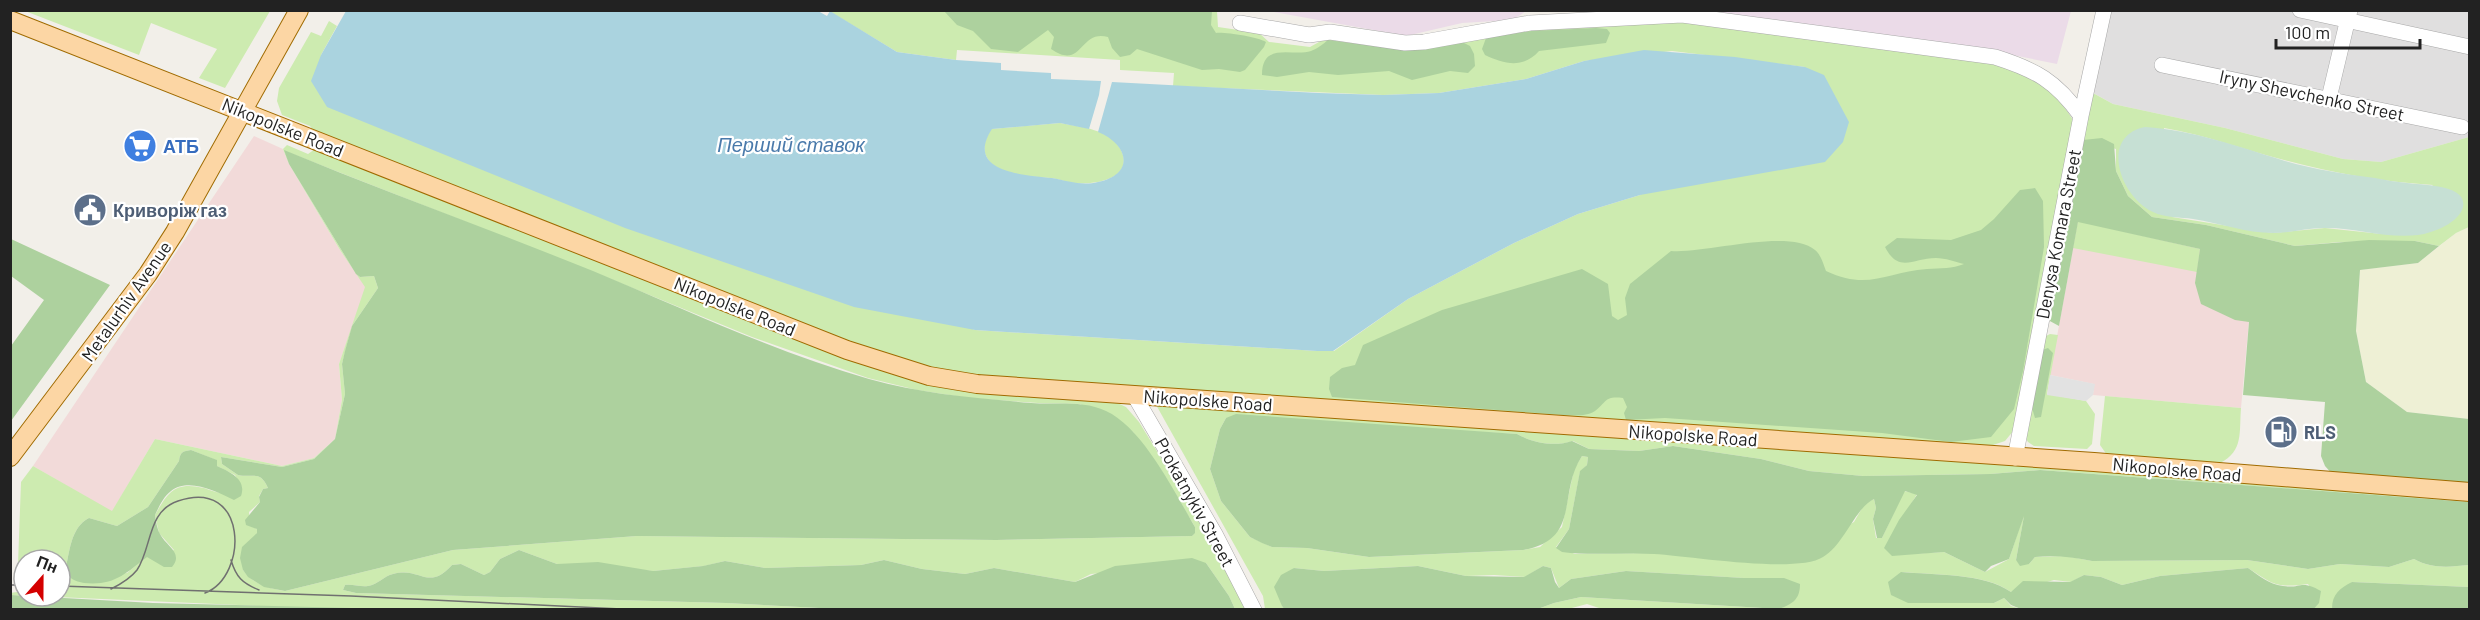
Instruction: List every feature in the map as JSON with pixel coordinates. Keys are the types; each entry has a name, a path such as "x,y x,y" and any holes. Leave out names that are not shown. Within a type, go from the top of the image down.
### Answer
{"main road":[{"name":"Metalurhiv Avenue","path":"10,457 148,274 175,232 299,10"},
{"name":"Nikopolske Road","path":"10,20 857,353 929,375 977,384 2469,492"}],"street":[{"name":"Denysa Komara Street","path":"2015,458 2081,116 2104,10"},
{"path":"2300,10 2349,16 2469,47"},
{"path":"1240,23 1309,35 1330,32 1405,43 1424,42 1530,23 1682,15 1995,57 2041,75 2068,98 2081,116"},
{"path":"2329,98 2349,16"},
{"name":"Iryny Shevchenko Street","path":"2162,65 2462,127"},
{"name":"Prokatnykiv Street","path":"1134,395 1215,534 1254,609"}],"shaded area":[{"path":"1268,11 1526,11 1513,20 1462,23 1406,36"},
{"path":"1709,11 2071,11 2057,64 1983,49"},
{"path":"2104,11 2469,11 2469,137 2381,162 2343,159 2225,128 2113,104 2088,90"},
{"path":"254,136 283,149 289,164 340,250 366,287 339,364 342,400 335,439 314,458 282,466 155,439 112,512 33,466"},
{"path":"2078,221 2200,249 2249,321 2241,408 2093,395 2094,384 2050,375"},
{"path":"2050,375 2095,384 2093,395 2086,401 2047,395"}],"green space":[{"path":"25,11 270,11 225,88 199,78 217,49 151,23 139,55"},
{"path":"829,11 1217,11 1218,27 1259,33 1269,42 1310,47 1328,37 1403,48 1531,28 1683,22 1994,63 2029,78 2048,90 2073,120 2014,430 2005,441 1990,446 976,376 931,368 850,342 315,133 310,126 282,115 277,101 279,88 311,32 321,36 329,21 337,26 321,55 975,330 1334,351 1408,299 1514,243 1578,214 1640,195 1805,67 1672,51 1584,61 1526,79 1439,93 1383,95 1173,86 1174,73 1120,70 1120,60 957,50 956,60 897,52"},
{"path":"944,11 1212,11 1211,25 1216,33 1241,35 1266,42 1245,70 1240,72 1219,69 1202,70 1137,49 1130,55 1120,57 1112,48 1108,37 1099,36 1091,39 1075,53 1061,54 1051,49 1054,37 1048,30 1018,52 991,49 973,31 957,25"},
{"path":"1607,29 1610,33 1606,43 1539,51 1533,57 1520,63 1499,61 1485,55 1482,49 1486,38 1531,31"},
{"path":"1328,40 1403,50 1462,42 1470,46 1474,54 1475,66 1468,73 1450,71 1412,80 1389,71 1338,75 1309,72 1277,77 1262,75 1263,64 1273,54 1311,51"},
{"path":"2093,93 2113,104 2225,128 2343,159 2381,162 2469,137 2469,227 2456,233 2439,246 2415,241 2340,242 2295,246 2206,225 2152,217 2128,196 2116,171 2116,149 2083,140","holes":["2164,128 2320,169 2377,179 2433,185 2382,234 2325,228 2273,233 2172,217"]},
{"path":"1060,123 1094,130 1110,137 1121,150 1124,160 1118,174 1092,183 1074,183 1027,176 1002,171 990,162 985,154 985,141 991,129"},
{"path":"2145,127 2197,135 2316,169 2442,187 2458,194 2463,199 2463,207 2461,213 2445,226 2424,234 2406,236 2335,228 2263,233 2162,215 2141,204 2131,194 2119,167 2122,142 2131,133"},
{"path":"2102,138 2114,144 2116,171 2128,196 2152,217 2206,225 2295,246 2369,240 2415,241 2439,246 2418,263 2360,270 2356,331 2366,382 2407,412 2469,419 2469,486 2334,476 2325,466 2321,456 2325,402 2243,395 2249,322 2235,320 2201,304 2195,283 2200,249 2078,222 2059,326 2048,320 2083,140"},
{"path":"287,145 308,154 315,149 845,355 1111,400 1126,407 1139,422 1210,537 1249,609 1235,609 1229,596 1206,563 1091,574 1075,582 994,568 965,574 922,569 884,560 861,565 765,568 725,561 704,566 653,571 557,564 519,550 500,559 490,572 484,575 461,564 452,565 436,577 430,578 402,572 390,575 371,585 345,585 343,590 356,593 726,603 838,609 964,610 329,609 72,598 72,578 127,573 147,556 152,559 174,550 159,533 155,515 164,500 174,490 179,487 194,486 223,493 242,488 235,475 217,466 216,460 191,450 181,454 179,461 148,507 117,526 89,518 74,534 70,548 19,548 21,482 33,466 112,511 155,439 282,466 314,458 335,439 314,459 282,467 221,457 222,464 238,475 259,477 268,488 263,489 259,496 260,502 249,512 250,525 257,529 257,533 243,570 262,585 285,591 453,550 637,536 996,540 1192,536 1195,532 1195,527 1161,470 1133,432 1080,404 969,398 917,390 868,378 752,337 285,151 289,164 283,149"},
{"path":"284,150 593,271 764,343 834,368 869,379 929,392 1031,403 1088,405 1106,411 1120,419 1145,446 1178,497 1195,527 1195,533 1192,536 996,540 637,536 453,550 285,591 264,587 248,577 243,570 240,558 242,547 257,533 257,529 246,525 245,520 260,502 259,497 263,489 268,488 259,477 238,475 222,464 221,457 282,467 314,459 335,439 345,394 342,364 352,326 378,288 374,276 360,277 356,274 289,164"},
{"path":"289,164 354,271 340,250"},
{"path":"2035,188 2043,201 2044,247 2023,371 2014,409 1991,437 1951,442 1882,433 1665,418 1626,420 1624,413 1627,407 1623,398 1609,399 1595,411 1587,414 1562,415 1332,397 1329,389 1330,377 1342,368 1355,365 1363,345 1442,310 1582,269 1608,284 1612,316 1618,320 1627,315 1625,298 1630,284 1671,251 1786,241 1803,244 1815,250 1822,259 1826,271 1854,280 1877,279 1913,271 1960,266 1964,264 1939,258 1901,262 1890,255 1885,247 1897,238 1951,240 1981,230 2020,190"},
{"path":"2078,221 2200,249 2197,272 2073,248"},
{"path":"2469,227 2469,419 2407,412 2366,382 2356,331 2360,270 2418,263 2456,233"},
{"path":"11,239 110,285 11,421 11,346 44,300 11,276"},
{"path":"356,274 360,277 374,276 378,288 352,326 342,364 345,394 335,439 342,400 339,364 365,287"},
{"path":"2058,335 2047,394 2086,401 2095,414 2092,444 2087,449 2034,446 2024,435 2046,336"},
{"path":"2048,348 2053,353 2041,417 2035,418 2032,408 2042,350"},
{"path":"2105,396 2241,408 2237,447 2228,458 2220,463 2107,455 2100,445"},
{"path":"1155,403 2094,469 2470,500 2469,502 2040,470 1990,474 1863,476 1809,471 1761,459 1673,446 1639,451 1589,449 1573,441 1559,444 1544,443 1517,434 1226,418 1220,429 1210,469 1221,501 1250,537 1272,547 1307,548 1369,557 1523,550 1540,547 1562,527 1574,469 1582,456 1588,457 1587,465 1580,472 1569,529 1556,547 1575,554 1653,553 1778,564 1854,522 1865,503 1874,499 1876,508 1873,519 1876,538 1882,538 1904,491 1917,494 1885,548 1892,555 1944,552 1985,572 2009,559 2025,511 2016,560 2029,564 2035,557 2066,556 2092,561 2247,560 2308,569 2340,564 2389,567 2414,559 2434,566 2469,565 2469,587 2352,582 2332,608 2334,609 2313,610 2319,602 2308,584 2289,586 2276,584 2248,568 2160,576 2122,585 2101,577 2084,575 2071,582 2054,580 2011,592 1988,581 1974,578 1902,572 1908,603 1994,603 2004,598 2011,606 2021,609 1605,610 1587,604 1568,609 1535,610 1581,597 1779,609 1784,578 1626,571 1571,579 1559,588 1551,568 1543,566 1525,577 1466,576 1418,566 1324,571 1294,568 1282,606 1285,609 1265,609 1263,596"},
{"path":"1236,414 1517,434 1544,443 1558,444 1572,441 1589,449 1639,451 1673,446 1761,459 1809,471 1863,476 1990,474 2040,470 2469,502 2469,565 2434,566 2414,559 2389,567 2340,564 2308,569 2247,560 2092,561 2050,556 2035,557 2029,564 2020,566 2016,560 2024,516 2009,559 1991,566 1985,572 1944,552 1892,556 1884,548 1899,520 1917,495 1905,491 1882,538 1877,538 1873,519 1876,508 1874,499 1861,510 1830,551 1823,557 1810,562 1742,563 1654,554 1562,552 1556,548 1569,529 1580,471 1587,465 1588,457 1582,456 1575,470 1561,526 1554,536 1541,545 1523,550 1369,557 1307,548 1272,547 1250,537 1221,501 1210,469 1220,429 1226,418"},
{"path":"191,450 217,460 217,466 236,477 242,485 241,496 234,500 203,487 186,485 178,487 168,493 155,515 160,534 175,554 176,558 172,567 164,567 147,557 111,581 84,583 72,578 70,548 74,534 83,522 89,518 117,526 148,507 184,452"},
{"path":"519,550 557,564 598,562 653,571 703,566 725,561 765,568 861,565 884,560 922,569 965,574 994,568 1075,582 1115,566 1192,558 1206,563 1229,596 1235,609 838,609 726,603 356,593 343,590 345,585 371,585 390,575 402,572 430,578 436,577 452,565 461,564 484,575 490,572 500,559"},
{"path":"1418,566 1466,576 1524,577 1543,566 1551,568 1559,588 1571,579 1626,571 1784,578 1800,584 1797,598 1779,609 1581,597 1535,610 1285,610 1274,587 1281,575 1294,568 1324,571"},
{"path":"2248,568 2278,585 2314,587 2321,591 2319,603 2313,610 2276,608 2266,610 2021,609 2011,605 2004,598 1994,603 1908,603 1891,595 1888,582 1901,572 1943,575 1987,581 2011,592 2023,581 2070,582 2084,575 2101,577 2122,585 2160,576"},
{"path":"2352,582 2469,587 2469,609 2332,609 2333,599 2338,592"},
{"path":"11,595 12,608 72,608 72,598 153,603 391,609 11,610"}],"water":[{"name":"Перший ставок","path":"346,11 818,11 827,16 830,11 897,52 1001,63 1001,70 1051,73 1051,79 1101,81 1089,129 1060,123 992,129 985,143 986,154 991,163 1013,173 1081,183 1098,182 1110,178 1123,166 1124,158 1116,144 1098,132 1112,82 1319,93 1383,95 1439,93 1526,79 1584,61 1644,50 1735,57 1805,67 1824,75 1849,122 1843,142 1825,162 1640,195 1578,214 1514,243 1408,299 1333,351 1317,351 975,330 854,307 625,228 327,107 311,81 321,55"}],"tram line":[{"path":"111,589 125,581 137,570 155,521 161,513 178,501 201,497 218,503 229,515 234,532 234,550 229,568 219,583 205,593"},
{"path":"231,560 240,579 259,590"},
{"path":"72,586 351,596 642,610"}],"place":[{"name":"АТБ","path":"140,146"},
{"name":"Криворіж газ","path":"90,210"},
{"name":"RLS","path":"2281,432"}]}
